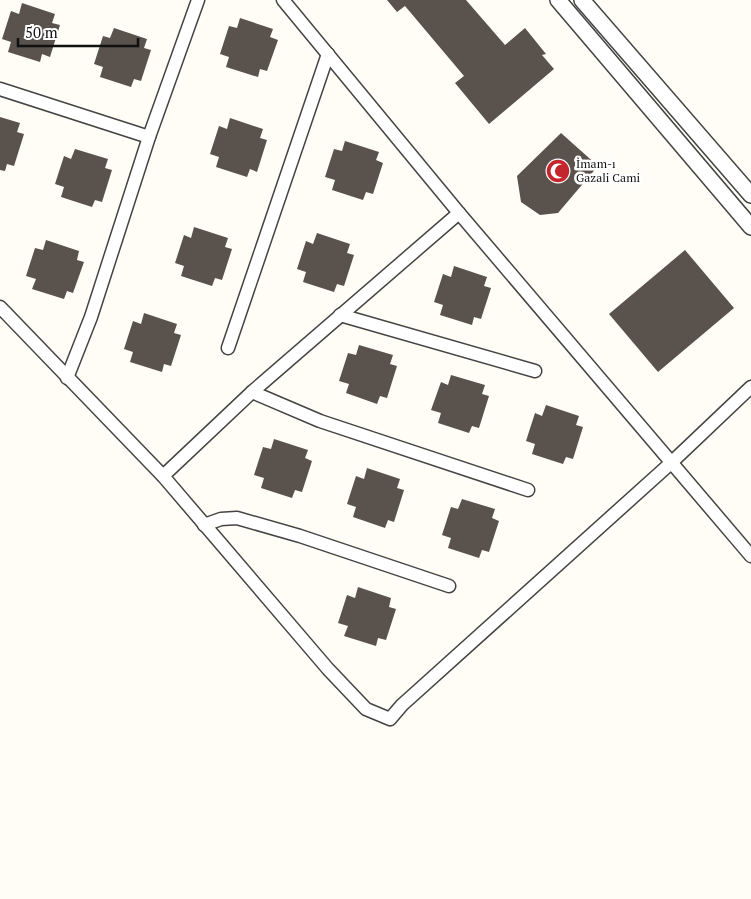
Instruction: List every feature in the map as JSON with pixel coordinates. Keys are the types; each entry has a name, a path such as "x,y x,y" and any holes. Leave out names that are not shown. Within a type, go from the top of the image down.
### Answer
{"street":[{"path":"68,378 91,317 149,137 198,0"},
{"path":"283,0 460,213 751,556"},
{"path":"558,0 751,227"},
{"path":"582,0 750,192 732,205"},
{"path":"228,348 328,54"},
{"path":"0,89 149,137"},
{"path":"163,476 252,392 460,213"},
{"path":"0,307 163,476 328,669 366,709 390,719 402,705 672,462 751,388"},
{"path":"340,315 535,371"},
{"path":"252,392 320,420 528,490"},
{"path":"204,524 221,519 237,518 300,536 449,586"}],"building":[{"path":"387,0 466,0 505,45 525,28 546,54 542,55 554,69 489,124 455,83 464,76 405,6 397,12"},
{"path":"22,3 55,14 52,23 60,25 50,57 42,54 40,62 8,52 11,42 2,39 11,11 19,14"},
{"path":"240,18 273,29 270,37 278,40 267,71 260,69 258,77 226,67 229,57 220,54 229,26 237,28"},
{"path":"114,28 147,39 144,48 151,50 141,81 134,79 131,87 100,77 103,67 94,64 103,36 110,38"},
{"path":"0,117 20,123 17,132 24,134 14,166 7,164 5,171 0,170"},
{"path":"230,118 263,129 260,138 267,140 257,172 250,169 247,177 216,167 219,157 210,154 219,126 227,129"},
{"name":"İmam-ı Gazali Cami","path":"561,133 598,166 558,213 540,215 521,202 517,176"},
{"path":"345,141 379,152 376,160 383,163 373,194 366,192 363,200 332,190 335,180 325,177 334,149 342,151"},
{"path":"75,149 108,159 105,168 112,170 102,202 95,200 92,207 61,197 64,187 55,184 64,156 71,159"},
{"path":"194,227 228,238 225,247 232,249 222,280 215,278 212,286 181,276 184,266 175,263 184,235 191,238"},
{"path":"317,233 350,244 347,253 354,255 344,286 337,284 334,292 303,282 306,272 297,269 306,241 313,244"},
{"path":"46,240 79,251 77,260 84,262 73,293 67,291 64,299 32,289 36,279 26,276 35,248 43,250"},
{"path":"685,250 734,308 658,372 609,314"},
{"path":"454,266 487,277 484,286 491,288 481,319 474,317 472,325 440,315 443,305 434,302 443,274 451,277"},
{"path":"144,313 177,324 174,333 181,335 171,366 164,364 162,372 130,362 133,352 124,349 133,321 141,324"},
{"path":"359,345 393,355 390,364 397,366 387,398 380,396 377,404 346,393 349,384 339,381 348,353 356,355"},
{"path":"451,375 485,385 482,394 489,396 479,428 472,426 469,433 438,423 441,413 431,410 441,382 448,385"},
{"path":"546,405 579,416 576,425 583,427 573,459 566,457 563,464 532,454 535,444 526,441 535,413 542,416"},
{"path":"274,439 308,450 305,458 312,461 302,492 295,490 292,498 261,488 264,478 254,475 263,447 271,449"},
{"path":"367,468 400,479 397,488 404,490 394,522 388,520 385,528 353,517 356,507 347,504 356,476 364,479"},
{"path":"462,499 495,509 492,518 499,521 489,552 482,550 479,558 448,548 451,538 442,535 451,507 458,509"},
{"path":"358,587 391,598 389,607 396,609 386,640 378,638 376,646 344,636 348,626 338,623 347,595 355,598"}],"place":[{"name":"İmam-ı Gazali Cami","path":"558,171"}]}
